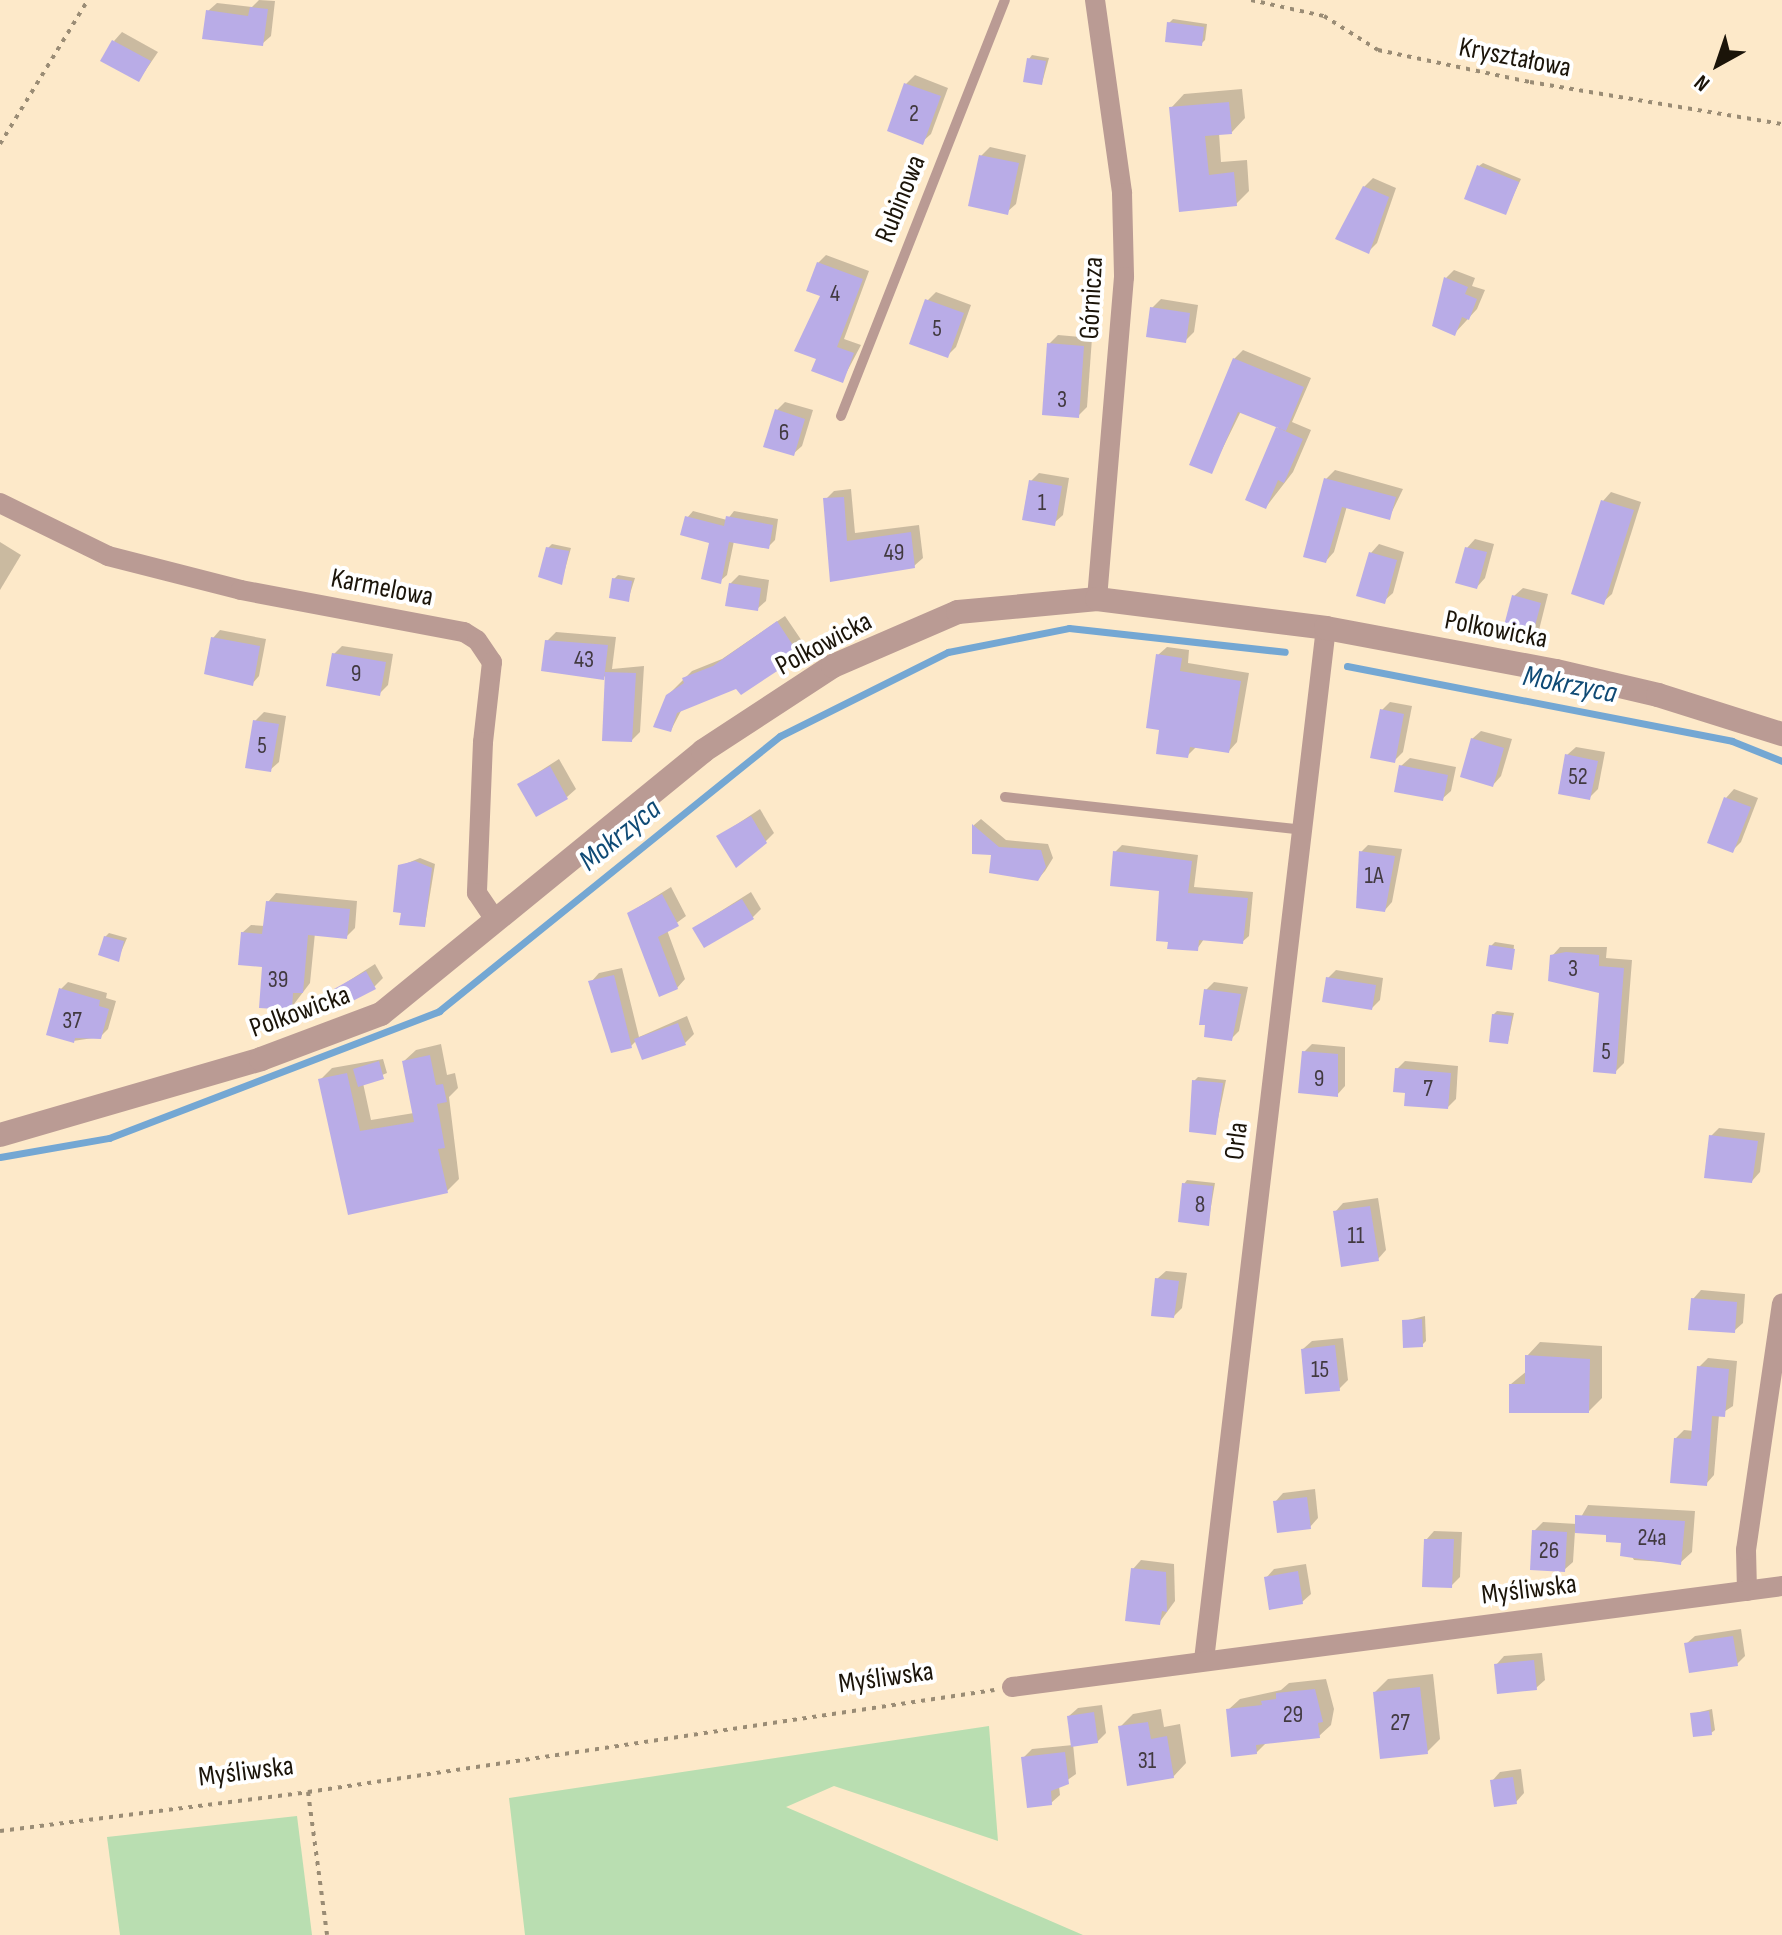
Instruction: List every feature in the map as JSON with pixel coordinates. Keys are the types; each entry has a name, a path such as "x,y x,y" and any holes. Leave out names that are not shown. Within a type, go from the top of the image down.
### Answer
{"street":[{"name":"Górnicza","path":"1095,0 1122,193 1124,277 1097,599"},
{"name":"Karmelowa","path":"0,503 108,556 241,590 464,632 477,640 492,662 482,757 477,893 496,921"},
{"name":"Polkowicka","path":"0,1135 261,1059 381,1014 703,751 833,666 958,612 1097,599 1326,628 1556,671 1658,695 1782,734"},
{"name":"Orla","path":"1204,1660 1326,628"},
{"path":"1747,1591 1746,1550 1782,1304"},
{"name":"Myśliwska","path":"1012,1687 1782,1586"}],"lane":[{"name":"Rubinowa","path":"841,416 1005,0"},
{"path":"1005,797 1302,830"}],"path":[{"path":"0,144 88,0"},
{"name":"Kryształowa","path":"1251,0 1324,16 1378,50 1530,82 1782,124"},
{"name":"Myśliwska","path":"0,1831 308,1792 1012,1687"},
{"path":"308,1792 327,1935"}],"green space":[{"path":"989,1726 998,1841 834,1786 786,1807 1083,1935 525,1935 509,1798"},
{"path":"297,1816 312,1935 120,1935 107,1837"}],"building":[{"path":"250,7 268,9 263,46 202,39 206,10 248,16"},
{"path":"1167,22 1204,27 1202,46 1165,42"},
{"path":"112,40 151,61 139,82 100,61"},
{"path":"1027,58 1046,61 1042,85 1023,82"},
{"path":"904,83 941,96 923,145 887,131"},
{"path":"1229,102 1232,134 1205,136 1209,175 1234,172 1237,206 1179,212 1169,107"},
{"path":"979,155 1019,163 1008,215 968,206"},
{"path":"1477,165 1519,182 1506,215 1464,199"},
{"path":"1363,186 1389,197 1369,254 1335,239"},
{"path":"817,262 863,279 837,347 854,353 843,383 811,371 816,359 794,351 820,296 806,291"},
{"path":"1444,277 1468,287 1465,294 1477,299 1469,320 1462,317 1455,336 1432,326"},
{"path":"925,299 964,313 948,358 909,344"},
{"path":"1150,307 1190,313 1186,343 1146,337"},
{"path":"1047,343 1084,346 1079,418 1042,415"},
{"path":"1233,358 1304,387 1286,431 1238,412 1212,474 1189,465"},
{"path":"775,409 805,419 794,456 763,447"},
{"path":"1276,427 1303,439 1284,483 1278,480 1266,509 1245,500"},
{"path":"1324,478 1396,497 1390,520 1342,507 1326,563 1303,557"},
{"path":"1029,480 1062,486 1055,526 1022,520"},
{"path":"844,497 847,541 911,532 915,568 830,582 823,498"},
{"path":"1601,500 1634,510 1604,605 1571,594"},
{"path":"685,516 724,526 726,516 773,525 769,549 729,542 721,584 701,579 709,543 680,535"},
{"path":"546,547 569,551 562,585 538,577"},
{"path":"1465,547 1487,552 1477,589 1455,583"},
{"path":"1369,552 1397,560 1385,604 1356,596"},
{"path":"612,578 632,581 629,602 609,598"},
{"path":"729,583 761,588 758,611 725,606"},
{"path":"1512,595 1541,603 1531,641 1502,633"},
{"path":"777,621 800,656 741,695 736,689 677,713 671,732 653,727 666,695 684,683 682,678 713,666"},
{"path":"211,637 260,646 253,686 204,674"},
{"path":"545,640 608,645 604,680 541,671"},
{"path":"332,653 386,662 380,696 326,686"},
{"path":"1156,654 1182,658 1180,671 1241,681 1229,753 1190,747 1188,758 1156,754 1159,730 1146,728"},
{"path":"605,672 636,673 632,742 602,741"},
{"path":"1380,709 1404,714 1395,763 1370,758"},
{"path":"253,720 279,724 271,772 245,768"},
{"path":"1471,738 1504,748 1493,787 1460,777"},
{"path":"1565,754 1598,761 1590,800 1558,794"},
{"path":"1399,765 1448,775 1443,801 1394,792"},
{"path":"550,766 568,799 536,817 517,784"},
{"path":"1724,797 1751,807 1733,853 1707,843"},
{"path":"751,816 767,843 736,868 716,836"},
{"path":"972,824 999,847 1041,850 1046,867 1038,881 989,873 991,855 972,854"},
{"path":"1113,851 1192,861 1188,893 1248,898 1243,944 1199,940 1198,951 1167,949 1168,942 1156,941 1159,891 1110,886"},
{"path":"1359,851 1395,856 1385,912 1356,908"},
{"path":"415,861 432,868 425,927 399,925 401,913 393,912 398,865"},
{"path":"662,894 679,926 658,937 678,989 659,997 627,913"},
{"path":"742,899 754,919 704,948 692,928"},
{"path":"266,901 350,909 347,939 308,935 303,993 293,993 292,1010 259,1008 262,967 238,965 241,932 262,934"},
{"path":"104,936 124,941 119,962 98,955"},
{"path":"1489,945 1515,949 1512,970 1486,966"},
{"path":"1566,952 1599,955 1599,966 1624,968 1616,1074 1593,1072 1599,993 1548,981 1550,955"},
{"path":"366,971 376,989 343,1006 334,989"},
{"path":"614,975 632,1048 611,1053 588,981"},
{"path":"1326,977 1376,985 1372,1010 1322,1002"},
{"path":"59,988 100,1000 99,1006 109,1009 101,1039 75,1038 74,1043 46,1035"},
{"path":"1204,989 1241,994 1232,1041 1204,1037 1205,1025 1199,1025"},
{"path":"1492,1014 1512,1016 1508,1044 1489,1042"},
{"path":"678,1023 686,1045 642,1060 634,1039"},
{"path":"1302,1051 1338,1054 1338,1097 1298,1093"},
{"path":"430,1055 436,1085 443,1084 447,1102 437,1104 445,1148 438,1149 448,1193 348,1215 318,1079 347,1073 360,1131 414,1122 402,1061"},
{"path":"379,1061 384,1079 358,1087 353,1069"},
{"path":"1395,1068 1451,1073 1448,1109 1404,1106 1405,1093 1393,1092"},
{"path":"1192,1080 1223,1083 1216,1135 1189,1132"},
{"path":"1709,1135 1758,1141 1752,1183 1704,1178"},
{"path":"1182,1183 1213,1186 1209,1226 1178,1222"},
{"path":"1370,1206 1379,1261 1341,1267 1333,1211"},
{"path":"1155,1278 1179,1281 1174,1318 1151,1316"},
{"path":"1691,1298 1737,1302 1735,1333 1688,1330"},
{"path":"1422,1319 1423,1347 1403,1348 1402,1320"},
{"path":"1335,1345 1340,1391 1305,1394 1301,1349"},
{"path":"1525,1355 1590,1359 1589,1413 1509,1413 1509,1384 1525,1384"},
{"path":"1697,1366 1729,1369 1725,1417 1712,1416 1707,1486 1670,1483 1674,1438 1691,1439"},
{"path":"1307,1497 1311,1529 1277,1533 1273,1501"},
{"path":"1575,1515 1685,1521 1681,1565 1620,1556 1621,1543 1606,1542 1606,1535 1575,1533"},
{"path":"1532,1530 1567,1532 1565,1572 1530,1570"},
{"path":"1424,1539 1454,1539 1452,1588 1422,1587"},
{"path":"1131,1568 1166,1572 1167,1612 1162,1611 1160,1625 1125,1621"},
{"path":"1298,1571 1303,1604 1269,1610 1264,1577"},
{"path":"1733,1636 1738,1666 1689,1673 1684,1643"},
{"path":"1534,1660 1537,1690 1497,1694 1494,1664"},
{"path":"1420,1687 1428,1754 1380,1759 1373,1692"},
{"path":"1315,1689 1323,1722 1318,1723 1320,1738 1256,1745 1257,1754 1231,1757 1226,1709 1262,1705 1261,1701 1276,1699 1276,1693"},
{"path":"1709,1711 1712,1735 1693,1737 1690,1713"},
{"path":"1094,1712 1098,1743 1071,1747 1067,1716"},
{"path":"1148,1722 1151,1739 1167,1736 1174,1778 1127,1786 1118,1726"},
{"path":"1065,1752 1069,1784 1051,1791 1052,1805 1027,1808 1021,1757"},
{"path":"1513,1777 1517,1804 1494,1807 1490,1780"}],"waterway":[{"name":"Mokrzyca","path":"0,1157 109,1138 439,1011 780,736 948,652 1069,628 1285,652"},
{"name":"Mokrzyca","path":"1347,666 1732,741 1782,761"}]}
